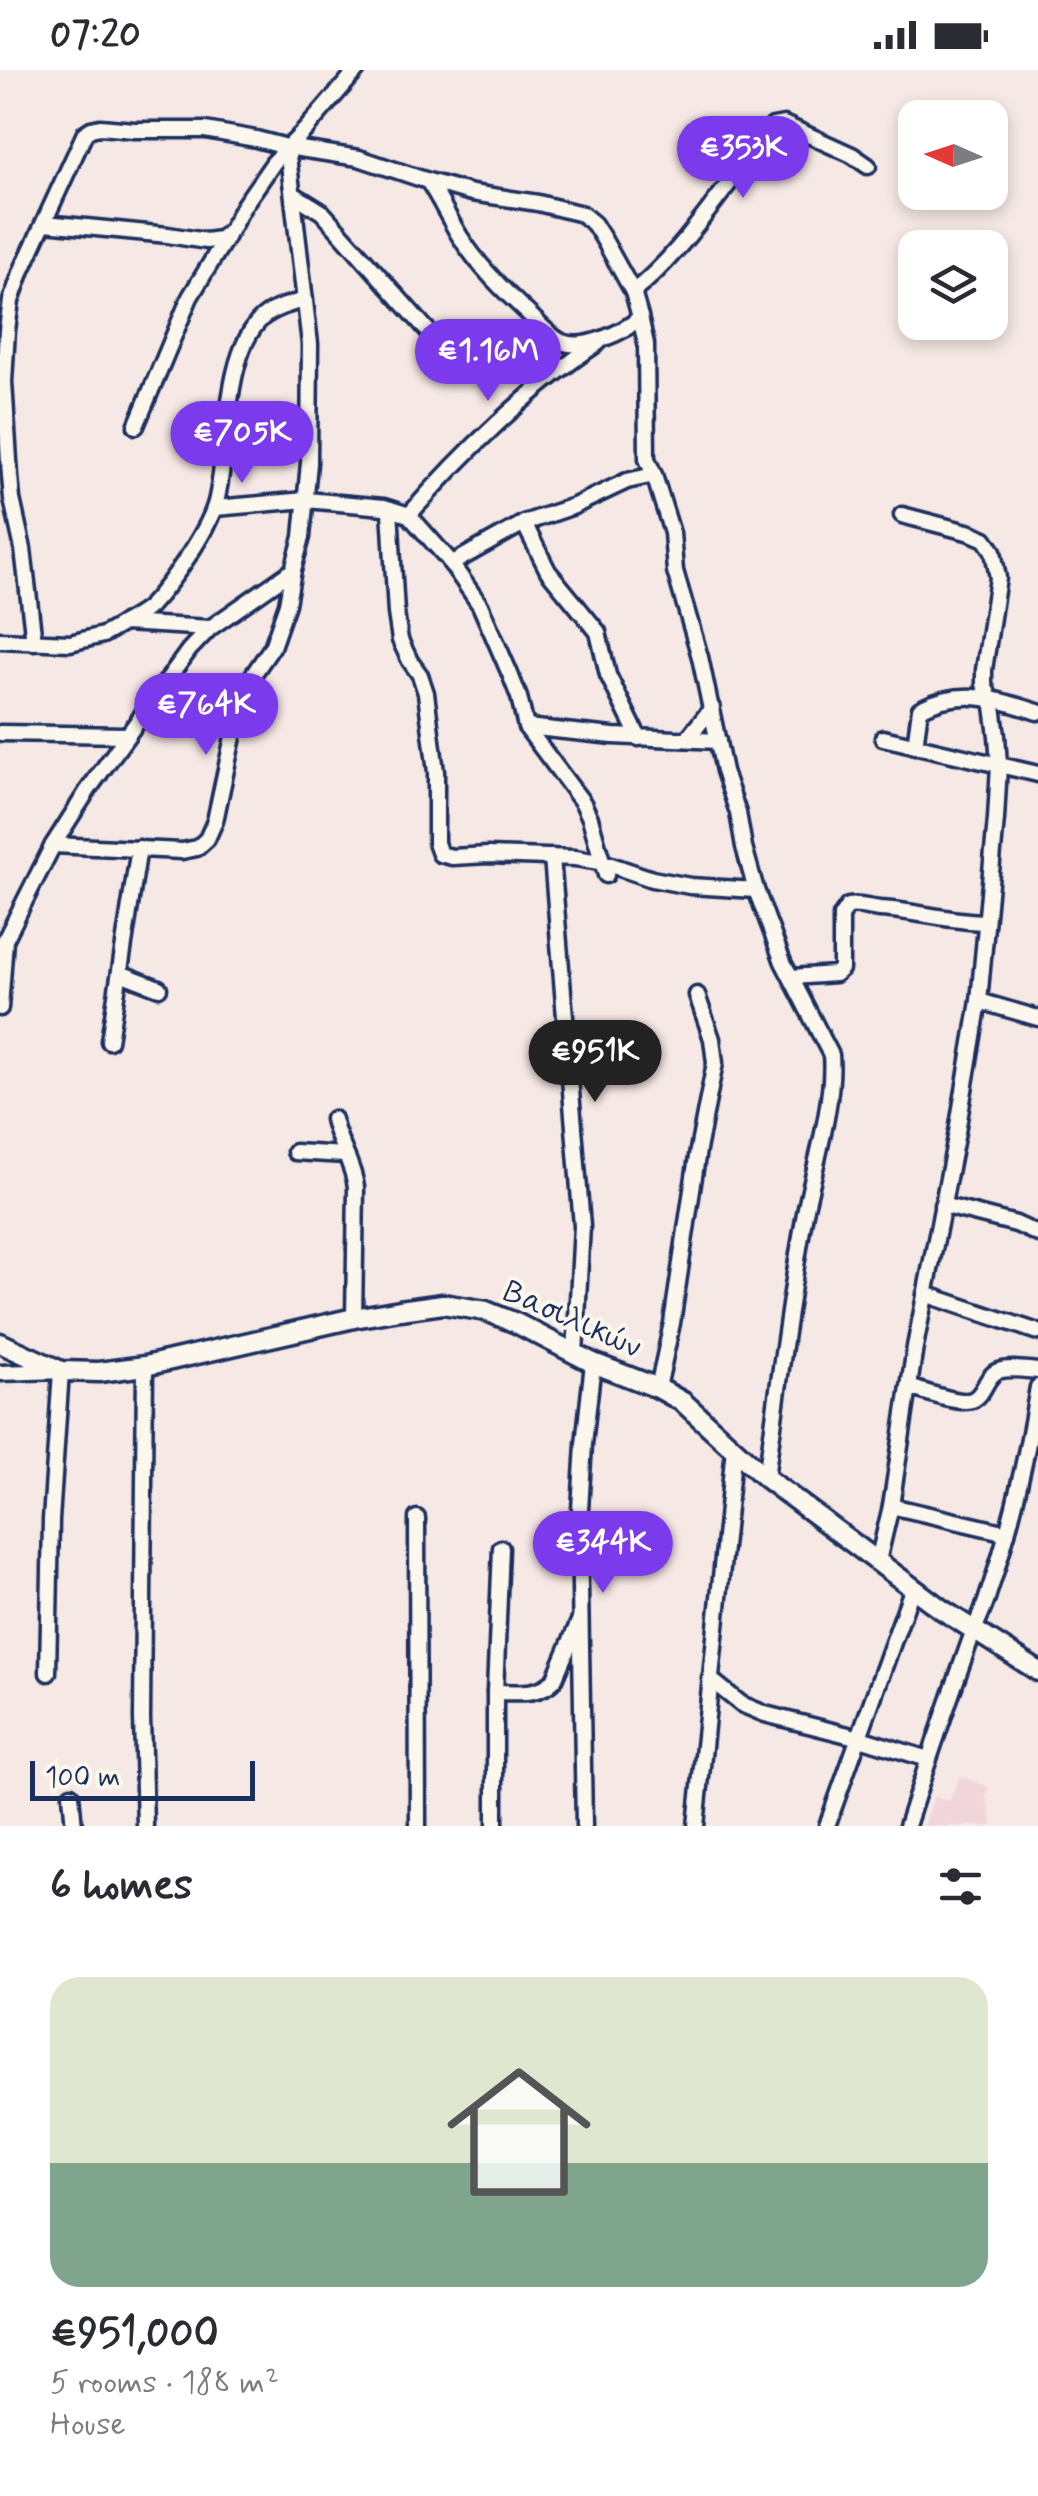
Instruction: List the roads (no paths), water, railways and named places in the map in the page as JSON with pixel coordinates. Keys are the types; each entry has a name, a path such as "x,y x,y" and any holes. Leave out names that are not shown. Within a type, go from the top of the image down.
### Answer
{"street":[{"path":"136,426 190,297 244,204 286,147 357,70"},
{"path":"633,292 660,268 710,209 773,126 784,124 868,166"},
{"path":"34,642 23,548 12,500 4,366 12,302 22,270 85,133 92,128 204,130 256,138 286,147 359,158 428,182 582,214 594,224 633,292 640,317 646,344 647,459 672,533 675,571 756,890 783,962 831,1056 832,1070 794,1272 766,1478"},
{"path":"53,845 182,851 197,848 207,839 215,821 238,701 272,647 287,604 302,537 310,463 310,344 286,147"},
{"path":"428,182 460,237 508,296 558,340 584,344 630,327 640,317"},
{"path":"293,194 322,212 445,350"},
{"path":"45,223 206,242 220,239 230,231"},
{"path":"0,640 70,643 103,634 148,608 192,551 214,508 222,476 230,396 253,329 264,316 304,300"},
{"path":"409,514 523,400 606,337"},
{"path":"451,564 524,522 654,475"},
{"path":"214,508 306,500 409,514 480,606 519,698 526,727 583,803 606,869"},
{"path":"390,509 400,640 426,693 436,772 436,843 440,854 575,858 652,879 726,890 756,890"},
{"path":"878,1560 891,1506 979,1000 999,765 997,736 984,684 998,578 993,551 984,539 971,532 902,515"},
{"path":"524,522 548,571 598,632 608,675 639,738"},
{"path":"0,1008 2,940 53,845 189,650 210,628 292,570"},
{"path":"124,623 210,628"},
{"path":"915,746 920,709 929,704 969,696 989,697 1038,712"},
{"path":"687,738 712,708"},
{"path":"526,727 639,738 718,740"},
{"path":"0,733 127,735"},
{"path":"883,738 1038,774"},
{"path":"109,1041 139,848"},
{"path":"552,858 582,1226 575,1354"},
{"path":"792,977 835,974 841,970 841,916 848,906 860,904 986,922"},
{"path":"120,973 159,988"},
{"path":"658,1388 715,1063 712,1039 697,995"},
{"path":"979,1000 1038,1018"},
{"path":"332,1119 356,1187 354,1318"},
{"path":"295,1152 345,1155"},
{"path":"942,1205 1016,1224 1038,1234"},
{"path":"925,1294 1038,1332"},
{"name":"Βασιλικών","path":"0,1343 61,1371 99,1372 145,1366 354,1318 444,1304 495,1314 683,1402 766,1478 941,1609 1038,1671"},
{"path":"584,1826 579,1526 593,1363"},
{"path":"145,1366 145,1826"},
{"path":"909,1387 962,1402 980,1395 992,1373 1002,1369 1038,1371"},
{"path":"0,1373 61,1371 51,1520 48,1673"},
{"path":"907,1826 1007,1533 1038,1386"},
{"path":"696,1826 734,1448"},
{"path":"891,1506 1007,1533"},
{"path":"416,1518 418,1826"},
{"path":"496,1826 495,1692 502,1548"},
{"path":"827,1826 913,1587"},
{"path":"495,1692 530,1692 549,1686 582,1615"},
{"path":"710,1679 741,1704 764,1714 928,1759"},
{"path":"72,1796 74,1826"}]}
